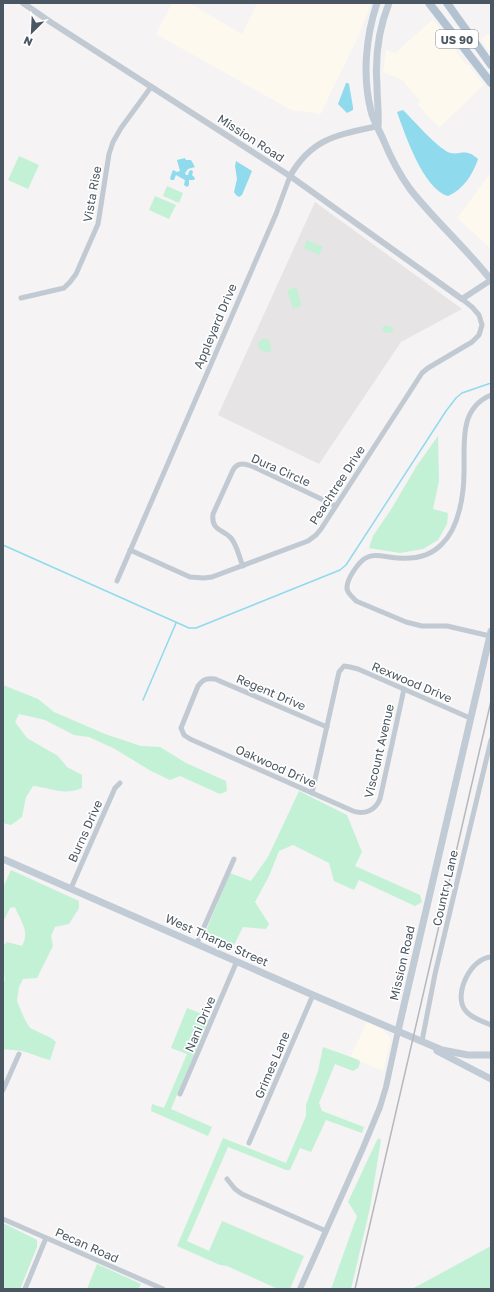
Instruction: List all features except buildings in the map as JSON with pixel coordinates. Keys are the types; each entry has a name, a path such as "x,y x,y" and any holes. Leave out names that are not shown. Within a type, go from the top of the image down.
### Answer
{"main road":[{"path":"377,3 370,32 366,60 366,79 371,112 386,148 400,174 411,189 491,280"},
{"path":"378,126 379,113 376,87 377,55 382,25 389,3"},
{"name":"US 90","path":"429,3 491,83"},
{"name":"US 90","path":"447,3 491,65"},
{"path":"448,29 455,28 471,37"},
{"name":"Mission Road","path":"398,1031 490,633"},
{"name":"West Tharpe Street","path":"3,858 313,995 422,1041"},
{"path":"422,1041 442,1050 468,1055 491,1055"},
{"path":"422,1041 446,1057 491,1079"},
{"path":"468,1055 469,1065 473,1070"}],"street":[{"name":"Mission Road","path":"23,3 52,24 290,176 462,299"},
{"name":"Vista Rise","path":"21,298 64,288 76,274 98,224 109,154 113,142 121,128 151,87"},
{"name":"Appleyard Drive","path":"117,581 276,214 290,176 297,165 315,146 338,135 378,126"},
{"path":"462,299 491,280"},
{"name":"Peachtree Drive","path":"130,550 198,578 212,577 308,542 316,535 336,506 422,373 472,342 479,335 482,325 479,315 462,299"},
{"path":"490,633 447,626 422,626 406,622 356,601 351,596 347,588 354,571 364,559 379,555 407,559 416,558 436,550 448,537 456,522 463,489 464,439 466,423 474,408 491,395"},
{"name":"Dura Circle","path":"242,566 232,539 216,527 213,522 214,514 233,470 237,465 243,463 254,467 336,506"},
{"name":"Rexwood Drive","path":"327,727 339,672 344,666 358,670 470,718"},
{"name":"Regent Drive","path":"182,731 182,725 198,686 206,678 215,679 327,727"},
{"name":"Viscount Avenue","path":"366,812 376,807 380,799 404,689"},
{"path":"312,793 327,727"},
{"name":"Oakwood Drive","path":"182,731 190,739 312,793 353,811 361,813 366,812"},
{"name":"Country Lane","path":"422,1041 435,974 491,740"},
{"name":"Burns Drive","path":"71,888 115,788 120,783"},
{"path":"197,943 234,859"},
{"path":"491,957 480,960 472,968 460,996 462,1006 468,1014 491,1025"},
{"name":"Nani Drive","path":"180,1094 237,961"},
{"name":"Grimes Lane","path":"250,1142 313,995"},
{"name":"Mission Road","path":"300,1289 380,1107 386,1087 398,1031"},
{"path":"3,1090 19,1054"},
{"path":"227,1179 235,1189 242,1194 326,1231"},
{"name":"Pecan Road","path":"3,1219 163,1289"},
{"path":"25,1289 46,1238"}],"shaded area":[{"path":"172,3 189,3 242,34 257,3 371,3 359,35 320,115 291,110 156,34"},
{"path":"433,19 448,40 452,41 456,51 464,62 468,64 484,85 439,128 417,104 420,101 402,80 383,72 386,50 395,53"},
{"path":"491,32 491,55 481,39"},
{"path":"491,172 491,249 457,218"},
{"path":"315,202 462,309 401,342 319,464 218,415"},
{"path":"367,1022 383,1029 390,1038 383,1071 350,1057"}],"green space":[{"path":"19,156 39,165 28,189 8,180"},
{"path":"167,186 183,193 179,203 163,196"},
{"path":"155,196 176,205 169,219 149,210"},
{"path":"307,240 323,247 319,255 304,248"},
{"path":"296,287 302,305 293,309 287,290"},
{"path":"384,326 389,326 393,329 393,332 388,333 381,329"},
{"path":"262,339 267,339 270,341 270,352 263,351 259,348 258,343"},
{"path":"438,436 439,481 433,509 448,513 447,524 438,540 423,549 400,553 369,548 373,536 392,508 416,467"},
{"path":"3,685 38,699 54,712 105,734 141,746 160,747 186,763 226,781 227,791 220,794 180,776 170,780 151,771 115,749 89,737 74,735 45,720 19,714 15,722 27,738 58,756 67,767 82,775 82,788 69,791 58,791 33,786 26,797 22,817 11,825 3,823"},
{"path":"299,791 347,815 362,852 355,866 420,895 422,902 415,906 359,880 354,890 334,881 329,863 293,845 279,851 269,876 255,902 269,924 266,929 243,927 232,949 203,938 230,873 251,881 268,857"},
{"path":"11,870 79,901 79,908 69,924 55,927 51,936 53,946 37,978 23,979 19,987 17,1001 30,1028 56,1042 50,1060 22,1051 3,1049 3,983 5,980 3,946 7,942 22,946 25,936 24,926 15,907 10,908 3,922 3,888"},
{"path":"187,1008 210,1017 171,1109 212,1127 208,1136 151,1111 152,1104 164,1108 187,1054 171,1048"},
{"path":"323,1047 359,1060 360,1063 358,1068 353,1071 335,1064 319,1103 322,1111 364,1127 362,1133 326,1120 311,1152 300,1148 290,1170 286,1170 228,1147 187,1241 209,1251 222,1221 304,1256 290,1289 278,1289 177,1246 223,1138 286,1163 306,1116 306,1105 318,1071"},
{"path":"378,1138 381,1140 370,1208 351,1289 331,1289 357,1216 348,1202"},
{"path":"3,1223 37,1240 37,1247 20,1289 3,1289"},
{"path":"491,1246 491,1289 412,1289"},
{"path":"97,1264 141,1284 138,1289 87,1289"}],"water":[{"path":"346,83 349,84 353,107 353,110 347,113 338,104"},
{"path":"403,110 429,137 446,151 450,153 469,153 478,159 467,181 458,190 448,196 439,191 423,172 416,160 397,112"},
{"path":"185,158 186,160 191,160 195,167 188,169 185,173 188,175 189,171 192,170 192,175 195,178 194,180 189,180 189,185 187,187 184,185 185,180 176,175 174,180 171,180 170,178 173,170 177,172 180,171 177,160"},
{"path":"236,161 252,171 242,195 239,197 234,192 237,179 235,166"}],"waterway":[{"path":"3,545 189,628 196,628 340,570 346,565 446,411 456,398 462,393 491,383"},
{"path":"143,700 176,623"}],"railway":[{"path":"355,1289 491,701"}]}
